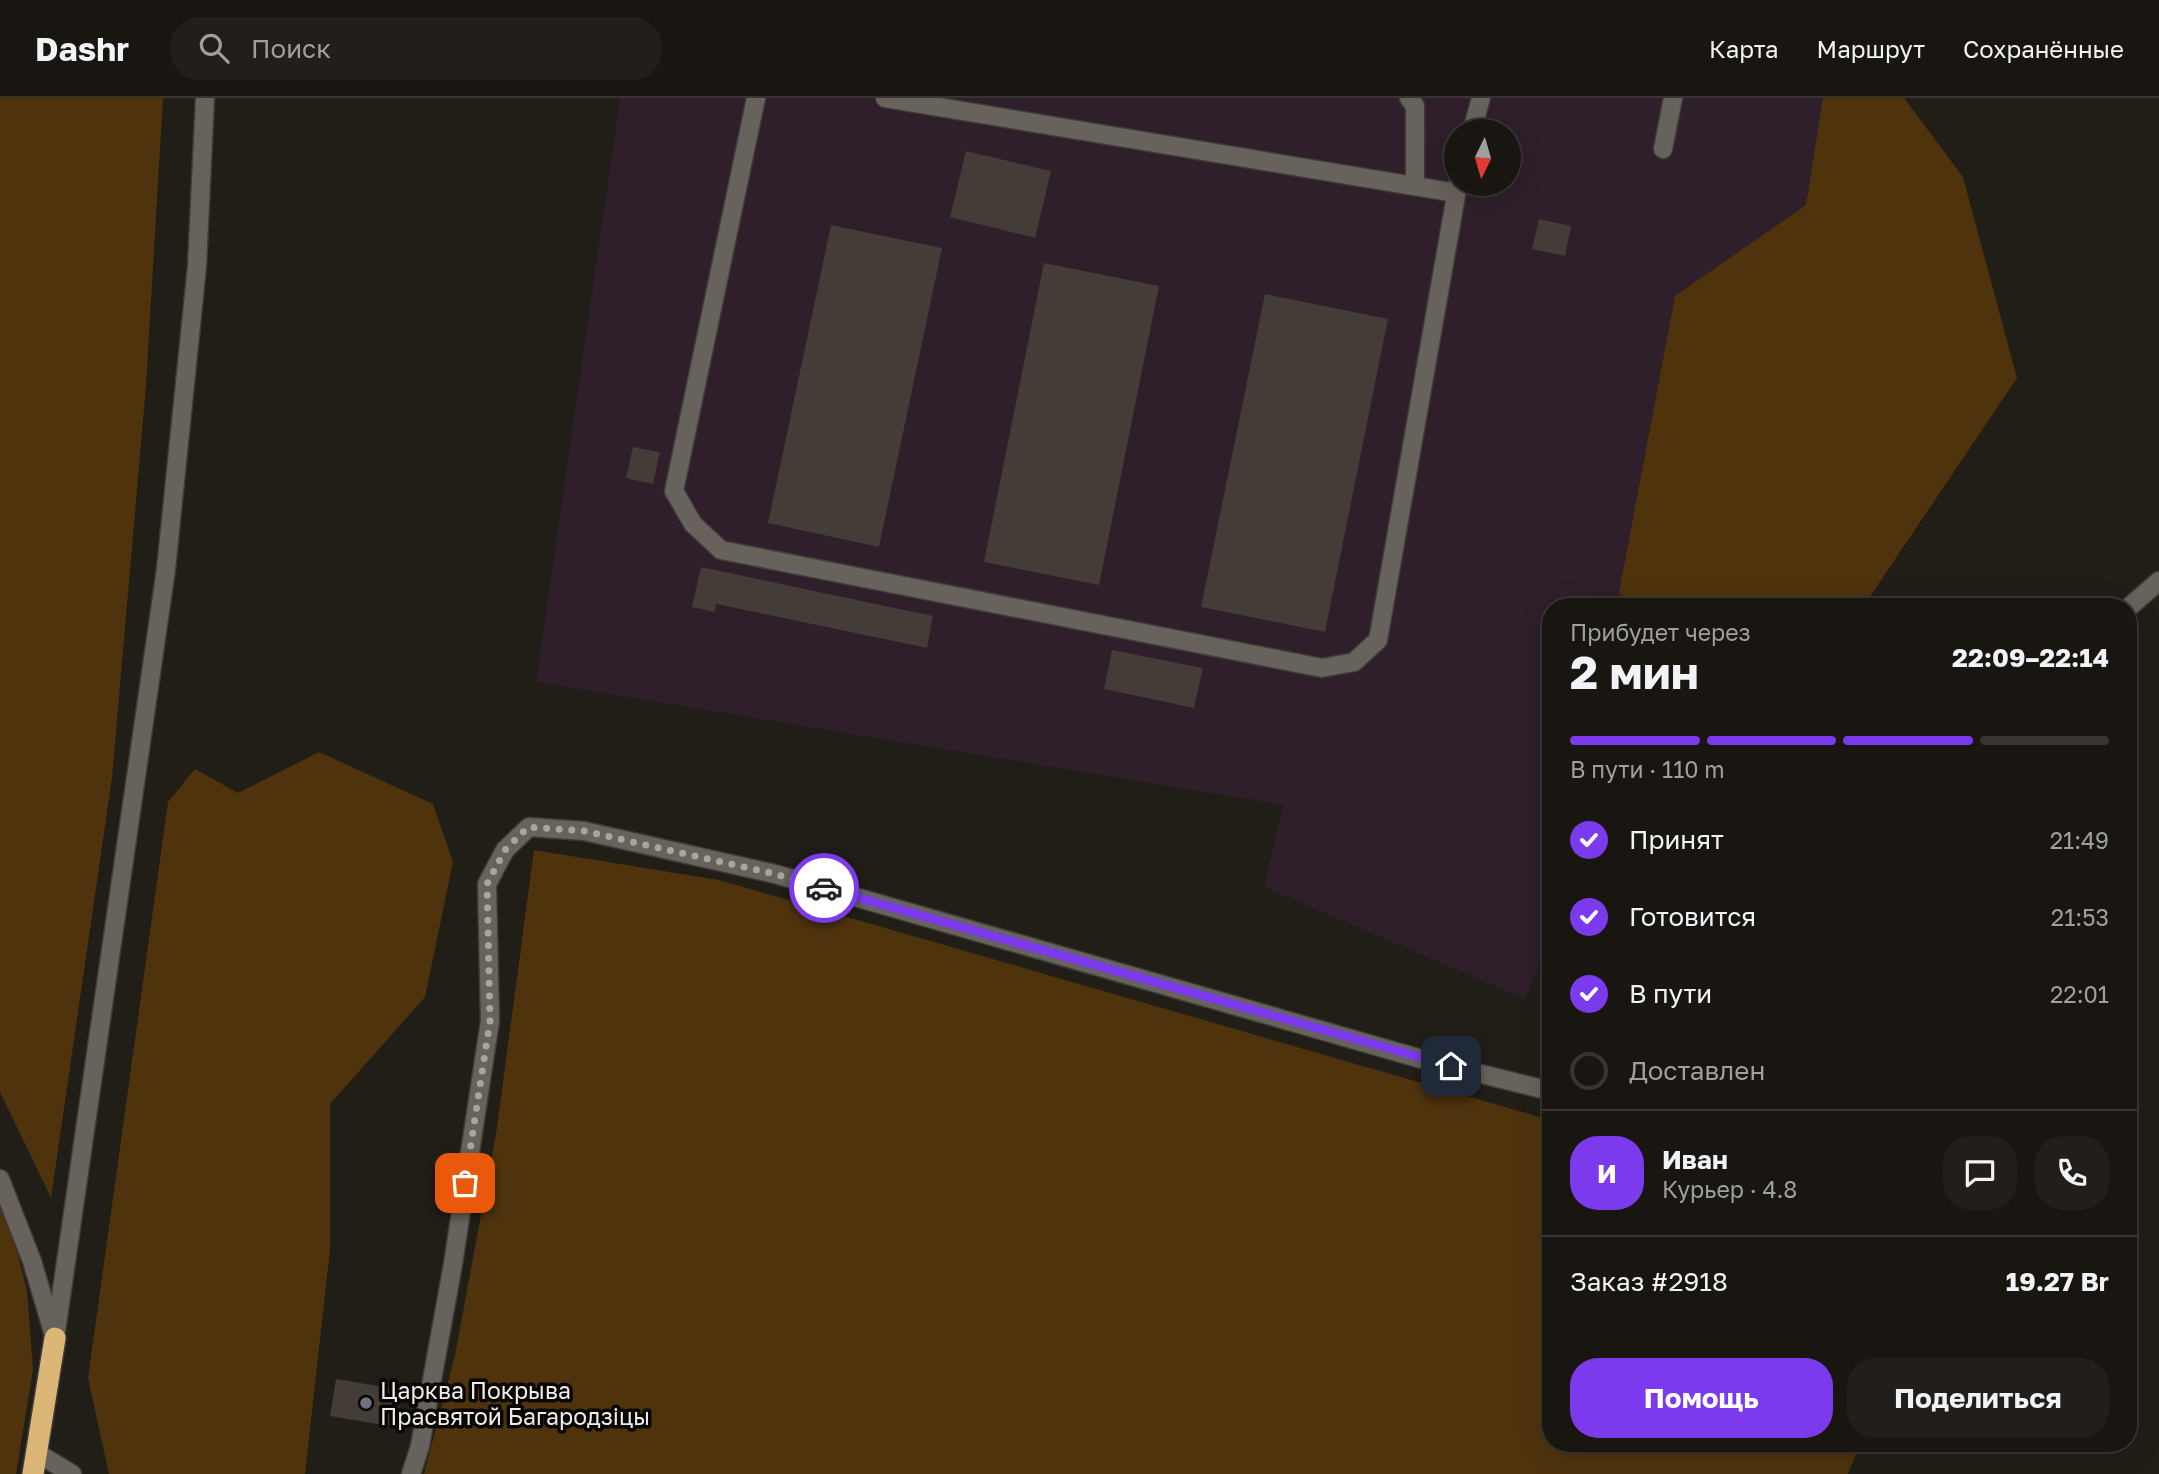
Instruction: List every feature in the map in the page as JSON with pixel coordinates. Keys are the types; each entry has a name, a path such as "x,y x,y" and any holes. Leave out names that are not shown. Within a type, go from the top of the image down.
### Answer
{"highway":[{"path":"35,1464 55,1338"}],"street":[{"path":"55,1338 166,569 197,266 205,98"},
{"path":"756,98 674,491 693,524 721,550 1322,668 1354,662 1378,639 1456,196"},
{"path":"885,98 1415,186 1444,187"},
{"path":"1409,98 1415,106 1415,186"},
{"path":"1475,119 1481,98"},
{"path":"1663,149 1673,98"},
{"path":"2137,600 2159,581"},
{"path":"411,1474 420,1446 453,1265 490,1021 487,884 505,850 528,827 584,831 775,874 1426,1060 1542,1089"},
{"path":"0,1179 32,1261 55,1338"},
{"path":"35,1464 72,1474"}],"shaded area":[{"path":"0,98 163,98 146,386 112,778 51,1198 0,1092"},
{"path":"620,98 1823,98 1806,205 1675,296 1619,592 1623,598 1542,598 1542,960 1525,999 1264,887 1283,805 536,682"},
{"path":"1823,98 1904,98 1963,177 2017,378 1869,598 1623,598 1619,592 1675,296 1806,205"},
{"path":"319,752 433,804 453,862 425,997 330,1104 330,1250 305,1474 109,1474 88,1378 168,802 195,769 238,793"},
{"path":"534,850 719,880 1542,1118 1542,1452 1857,1452 1848,1474 424,1474 455,1355 496,1134"},
{"path":"0,1202 12,1231 27,1291 33,1370 16,1474 0,1474"}],"building":[{"path":"966,151 1051,171 1035,238 950,217"},
{"path":"1539,219 1571,226 1565,256 1532,249"},
{"path":"831,225 942,248 879,547 768,523"},
{"path":"1044,263 1159,286 1099,585 984,562"},
{"path":"1265,294 1388,319 1325,632 1201,607"},
{"path":"633,447 660,452 653,484 626,478"},
{"path":"701,567 933,616 927,648 716,604 715,612 692,607"},
{"path":"1112,650 1203,668 1194,708 1104,689"},
{"name":"Царква Покрыва Прасвятой Багародзіцы","path":"336,1379 402,1390 396,1427 330,1416"}],"way so far":[{"path":"465,1183 490,1021 487,884 505,850 528,827 584,831 775,874 824,888"}],"place":[{"name":"Царква Покрыва Прасвятой Багародзіцы","path":"366,1403"}],"route":[{"path":"824,888 1451,1066"}]}
